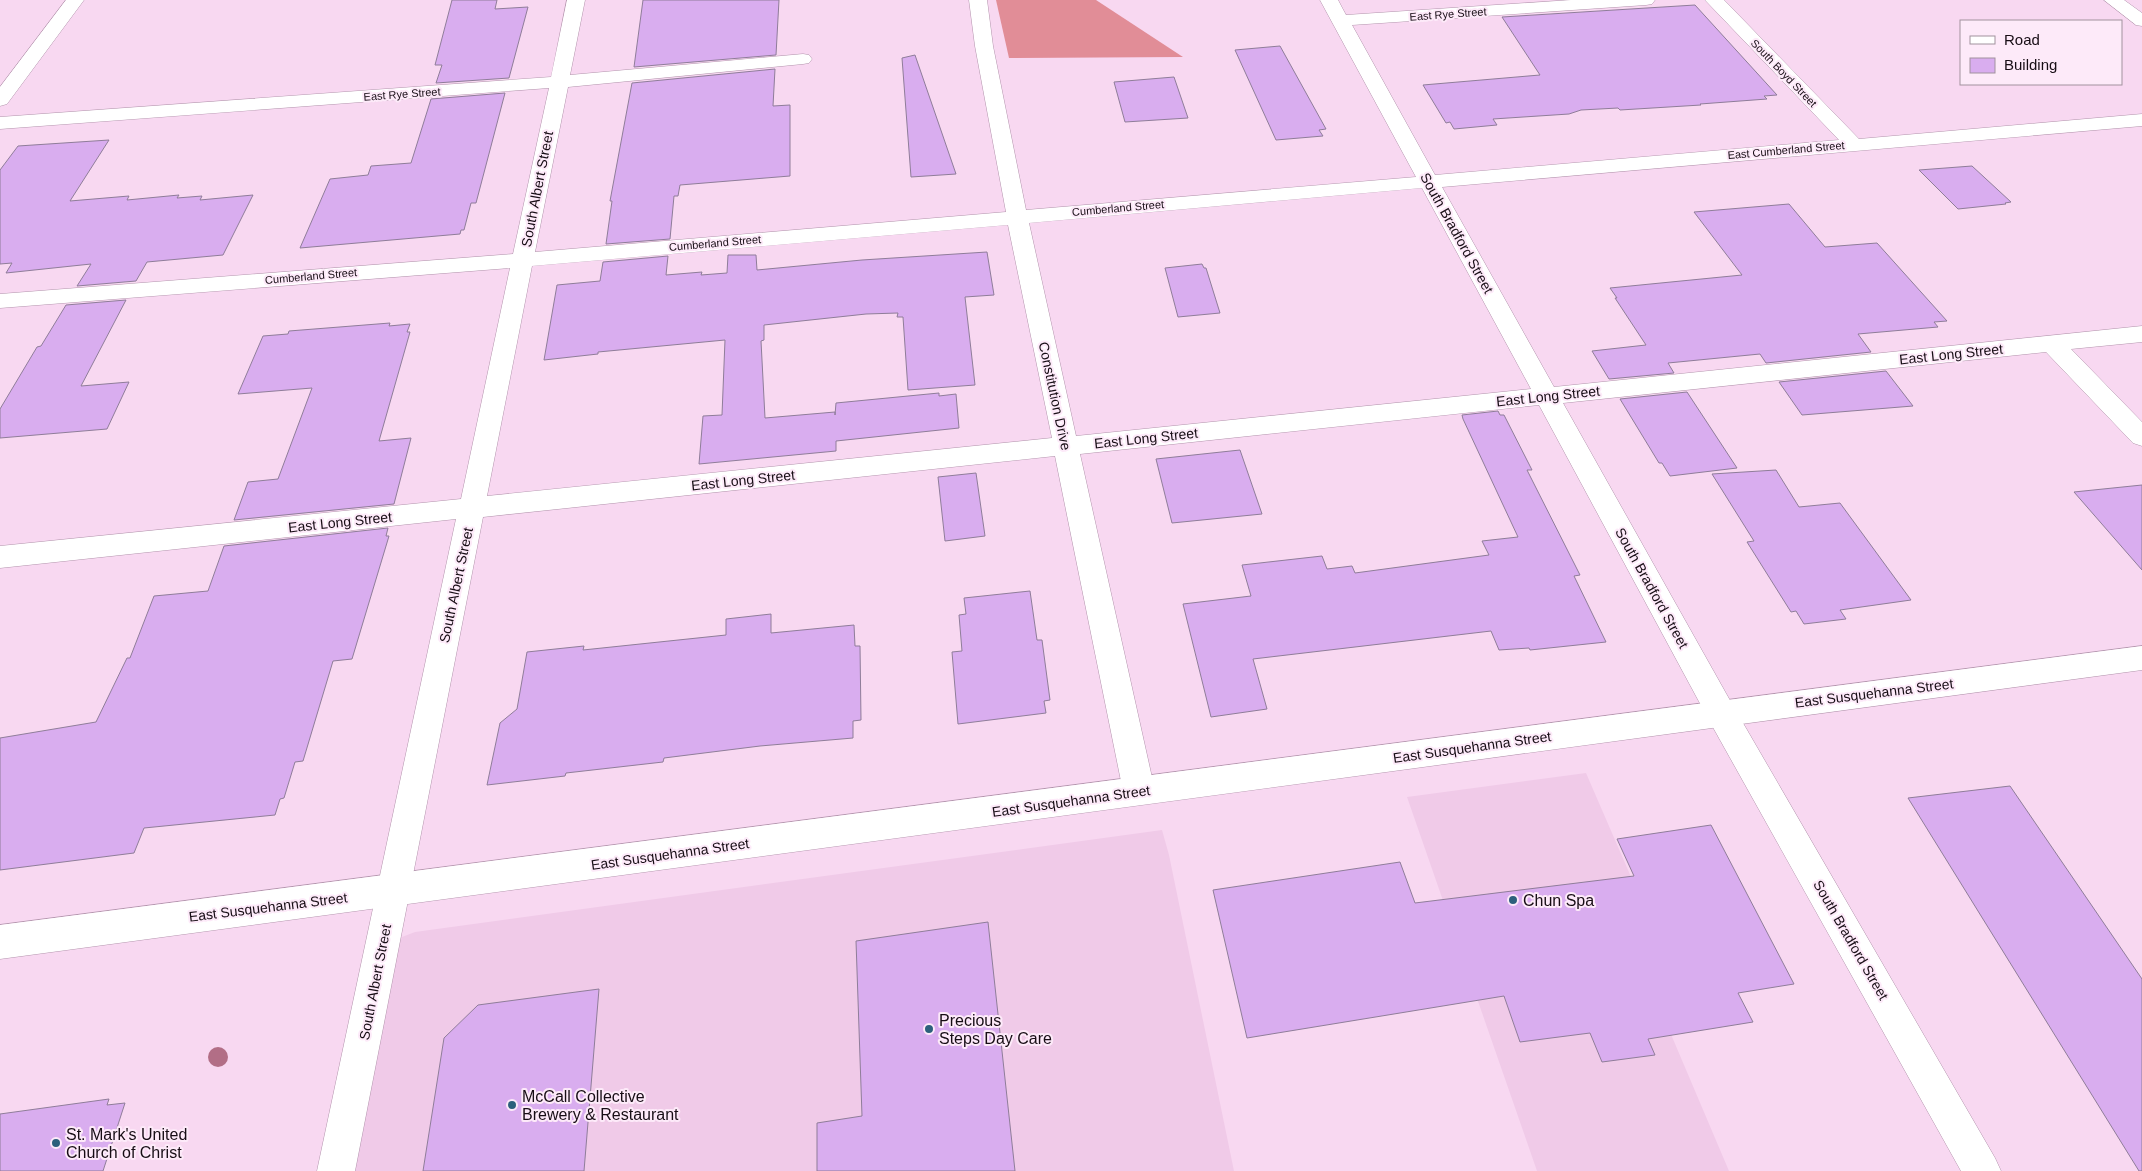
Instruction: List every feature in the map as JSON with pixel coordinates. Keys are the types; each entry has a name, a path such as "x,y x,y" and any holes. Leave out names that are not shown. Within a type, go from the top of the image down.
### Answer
{"street":[{"path":"0,100 75,0"},
{"name":"South Albert Street","path":"336,1171 576,0"},
{"name":"Constitution Drive","path":"978,0 984,46 1017,217 1139,791"},
{"name":"East Rye Street","path":"1335,11 1646,0"},
{"name":"South Boyd Street","path":"1714,0 1854,144"},
{"path":"2113,0 2142,21"},
{"name":"South Bradford Street","path":"1335,11 1721,713 1982,1171"},
{"name":"East Rye Street","path":"0,123 559,82 803,59"},
{"name":"East Cumberland Street","path":"1429,182 2142,120"},
{"name":"Cumberland Street","path":"0,301 523,260 1429,182"},
{"name":"East Long Street","path":"0,557 2142,334"},
{"path":"2051,343 2142,437"},
{"name":"East Susquehanna Street","path":"0,942 2142,658"}],"shaded area":[{"path":"996,0 1096,0 1183,57 1009,58"},
{"path":"1586,773 1667,960 1642,966 1729,1171 1537,1171 1407,797"},
{"path":"1162,830 1169,855 1234,1171 337,1171 389,942 415,932"}],"building":[{"path":"452,0 497,0 495,9 528,7 509,78 436,83 442,65 435,65"},
{"path":"643,0 779,0 776,55 634,67"},
{"path":"1695,5 1777,95 1764,96 1767,99 1701,105 1620,110 1618,108 1581,110 1569,114 1493,119 1497,125 1454,129 1450,122 1446,123 1423,85 1540,75 1502,17"},
{"path":"1280,46 1326,129 1319,130 1323,136 1276,140 1235,50"},
{"path":"915,55 956,174 911,177 902,58"},
{"path":"775,69 773,106 790,105 790,176 680,185 678,196 674,196 670,239 606,244 612,201 610,201 632,83"},
{"path":"1174,77 1188,118 1125,122 1114,82"},
{"path":"505,93 476,203 471,203 464,230 461,230 460,234 300,248 330,179 368,175 371,166 411,163 431,99"},
{"path":"109,140 70,201 129,196 127,200 179,195 177,198 202,196 200,200 253,195 223,255 147,262 136,281 77,286 91,264 6,273 12,263 0,264 0,170 18,146"},
{"path":"1972,166 2011,202 1958,209 1919,170"},
{"path":"1789,204 1825,247 1877,243 1947,321 1934,322 1938,327 1858,334 1871,352 1766,363 1760,354 1668,363 1674,373 1609,379 1592,351 1646,345 1610,288 1742,275 1694,212"},
{"path":"987,252 994,295 965,297 975,385 908,390 903,317 897,317 898,313 866,314 764,325 764,340 761,341 765,418 835,412 835,415 836,403 939,393 939,396 956,394 959,428 836,441 836,451 699,464 703,416 722,415 725,340 598,352 598,354 544,360 557,285 600,281 603,262 668,256 666,275 702,272 701,275 727,273 728,255 756,255 757,270 862,260"},
{"path":"1202,264 1206,268 1220,313 1178,317 1165,268"},
{"path":"126,300 81,386 129,382 107,429 0,438 0,409 37,347 41,346 66,305"},
{"path":"390,323 389,326 410,324 407,332 410,332 379,441 411,438 394,504 234,520 248,482 278,479 312,388 238,394 263,336 288,334 289,331"},
{"path":"1886,371 1913,406 1802,415 1779,382"},
{"path":"1687,392 1737,468 1670,476 1662,463 1659,463 1620,399"},
{"path":"1498,411 1500,415 1504,415 1532,470 1527,470 1580,575 1574,576 1606,642 1530,650 1529,648 1499,650 1491,631 1253,659 1267,709 1211,717 1183,604 1251,596 1242,565 1322,556 1327,569 1352,566 1355,573 1489,555 1482,541 1518,537 1462,415"},
{"path":"1240,450 1262,514 1172,523 1156,459"},
{"path":"1776,470 1799,507 1840,503 1911,600 1840,610 1846,619 1804,624 1796,611 1791,612 1747,542 1754,541 1712,474"},
{"path":"976,473 985,536 945,541 938,477"},
{"path":"2142,485 2142,570 2074,492"},
{"path":"388,528 386,536 389,536 352,659 333,661 303,761 295,762 284,798 280,799 275,815 144,828 134,853 0,870 0,738 96,722 127,658 130,658 154,596 208,591 224,546"},
{"path":"1030,591 1037,640 1042,640 1050,700 1044,701 1046,713 958,724 952,652 962,651 959,615 966,614 964,598"},
{"path":"771,614 771,633 854,625 855,646 860,646 861,720 853,721 853,738 760,746 664,758 663,762 566,773 565,776 487,785 500,723 517,709 527,652 584,646 583,650 726,635 726,619"},
{"path":"2010,786 2142,979 2142,1171 2139,1171 1908,798"},
{"path":"1711,825 1794,984 1738,993 1753,1022 1648,1039 1655,1055 1602,1062 1590,1033 1520,1042 1504,996 1247,1038 1213,890 1400,862 1415,903 1634,876 1617,839"},
{"name":"Precious Steps Day Care","path":"988,922 1015,1171 817,1171 817,1123 862,1116 856,941"},
{"name":"McCall Collective Brewery & Restaurant","path":"599,989 584,1171 423,1171 444,1038 478,1005"},
{"name":"St. Mark's United Church of Christ","path":"109,1099 107,1105 125,1103 103,1171 0,1171 0,1114"}],"place":[{"name":"Chun Spa","path":"1513,900"},
{"name":"Precious Steps Day Care","path":"929,1029"},
{"name":"McCall Collective Brewery & Restaurant","path":"512,1105"},
{"name":"St. Mark's United Church of Christ","path":"56,1143"}]}
